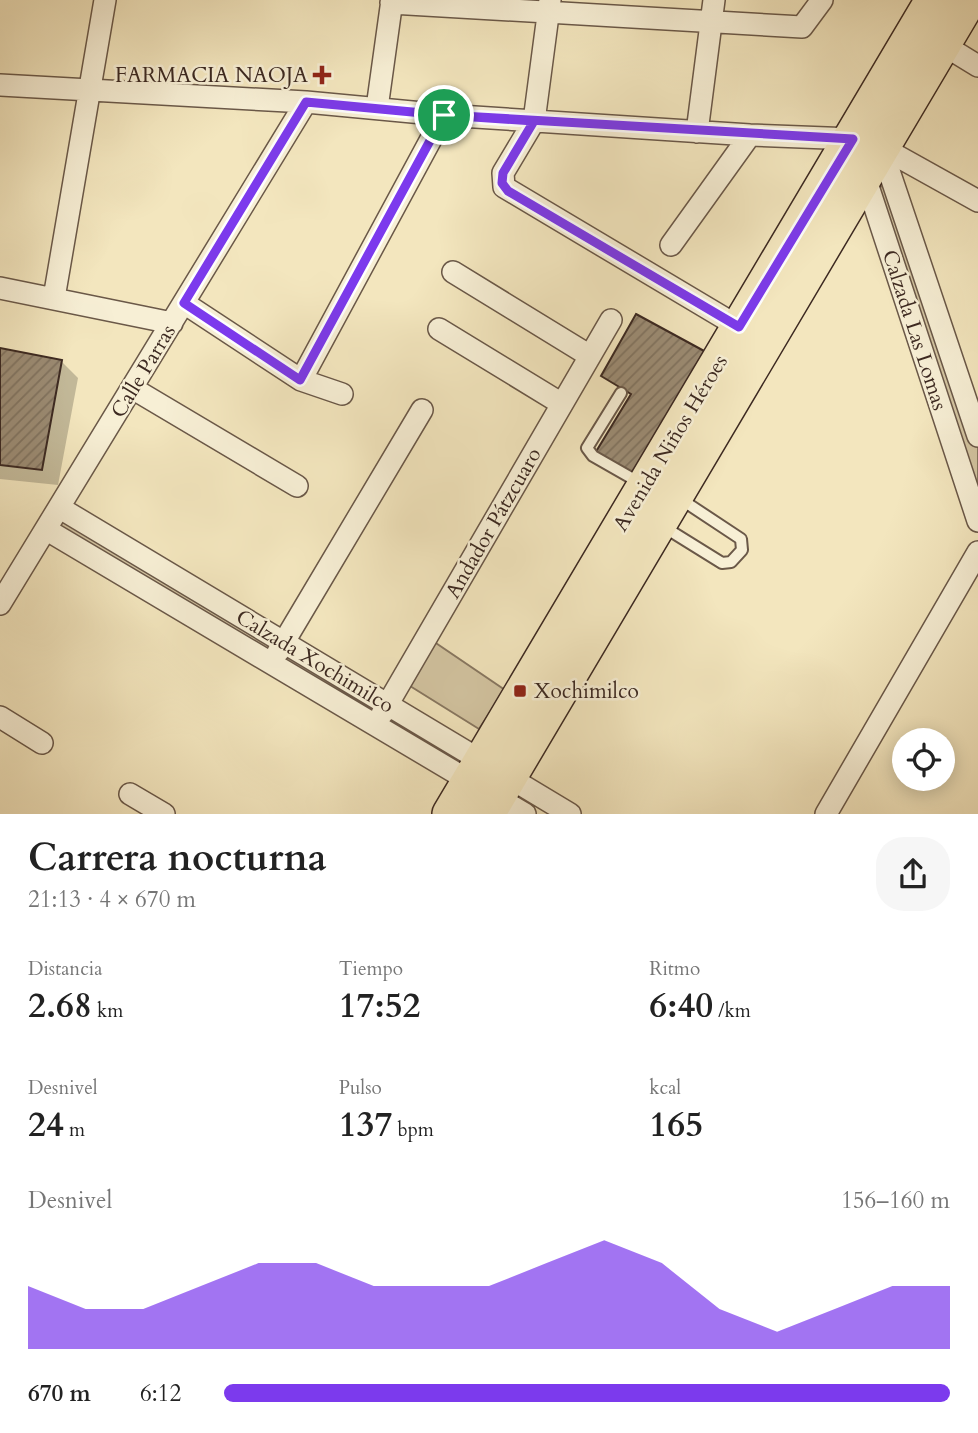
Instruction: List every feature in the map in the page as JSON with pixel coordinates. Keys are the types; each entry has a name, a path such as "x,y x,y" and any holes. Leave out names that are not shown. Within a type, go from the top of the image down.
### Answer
{"main road":[{"name":"Avenida Niños Héroes","path":"450,814 494,790 659,501 866,154 933,0"},
{"name":"Avenida Niños Héroes","path":"659,501 739,327 866,154 943,44 969,0"}],"street":[{"path":"54,298 105,0"},
{"path":"697,132 714,0"},
{"path":"377,108 391,2 549,5 710,22 802,27 822,0"},
{"path":"549,5 534,121 503,173 502,183 508,191 739,327"},
{"path":"943,44 978,66"},
{"path":"0,85 306,102 444,115 750,135 866,154 978,201"},
{"name":"Calle Parras","path":"0,604 61,508 306,102"},
{"path":"300,380 444,115"},
{"path":"671,245 750,135"},
{"name":"Calzada Las Lomas","path":"866,154 978,436"},
{"name":"Calzada Las Lomas","path":"866,154 978,521"},
{"path":"453,272 590,356"},
{"path":"0,288 172,323"},
{"path":"184,303 300,380 342,394"},
{"name":"Andador Pátzcuaro","path":"375,725 611,320"},
{"path":"439,329 562,404"},
{"path":"132,388 297,486"},
{"path":"270,663 422,410"},
{"name":"Calzada Xochimilco","path":"61,508 388,704 494,790"},
{"name":"Calzada Xochimilco","path":"47,530 375,725 494,790 570,814"},
{"path":"116,571 131,550"},
{"path":"826,814 978,552"},
{"path":"191,616 204,594"},
{"path":"0,717 42,743"},
{"path":"130,794 164,814"}],"lane":[{"path":"621,393 587,448 593,456 659,501 741,539 742,550 731,562 722,563 659,501"}],"shaded area":[{"path":"888,184 978,440 978,503 869,191"},
{"path":"66,515 470,761 465,771 57,531"},
{"path":"427,637 505,690 479,729 402,681"}],"building":[{"path":"636,314 717,358 641,482 594,455 631,394 601,376"},
{"path":"0,348 62,360 42,470 0,465"}],"place":[{"name":"FARMACIA NAOJA","path":"322,75"},
{"name":"Xochimilco","path":"520,691"}],"route":[{"path":"444,115 306,102 184,303 300,380 444,115 534,121 503,173 501,178 504,187 739,327 853,139 697,132 534,121 444,115"}]}
